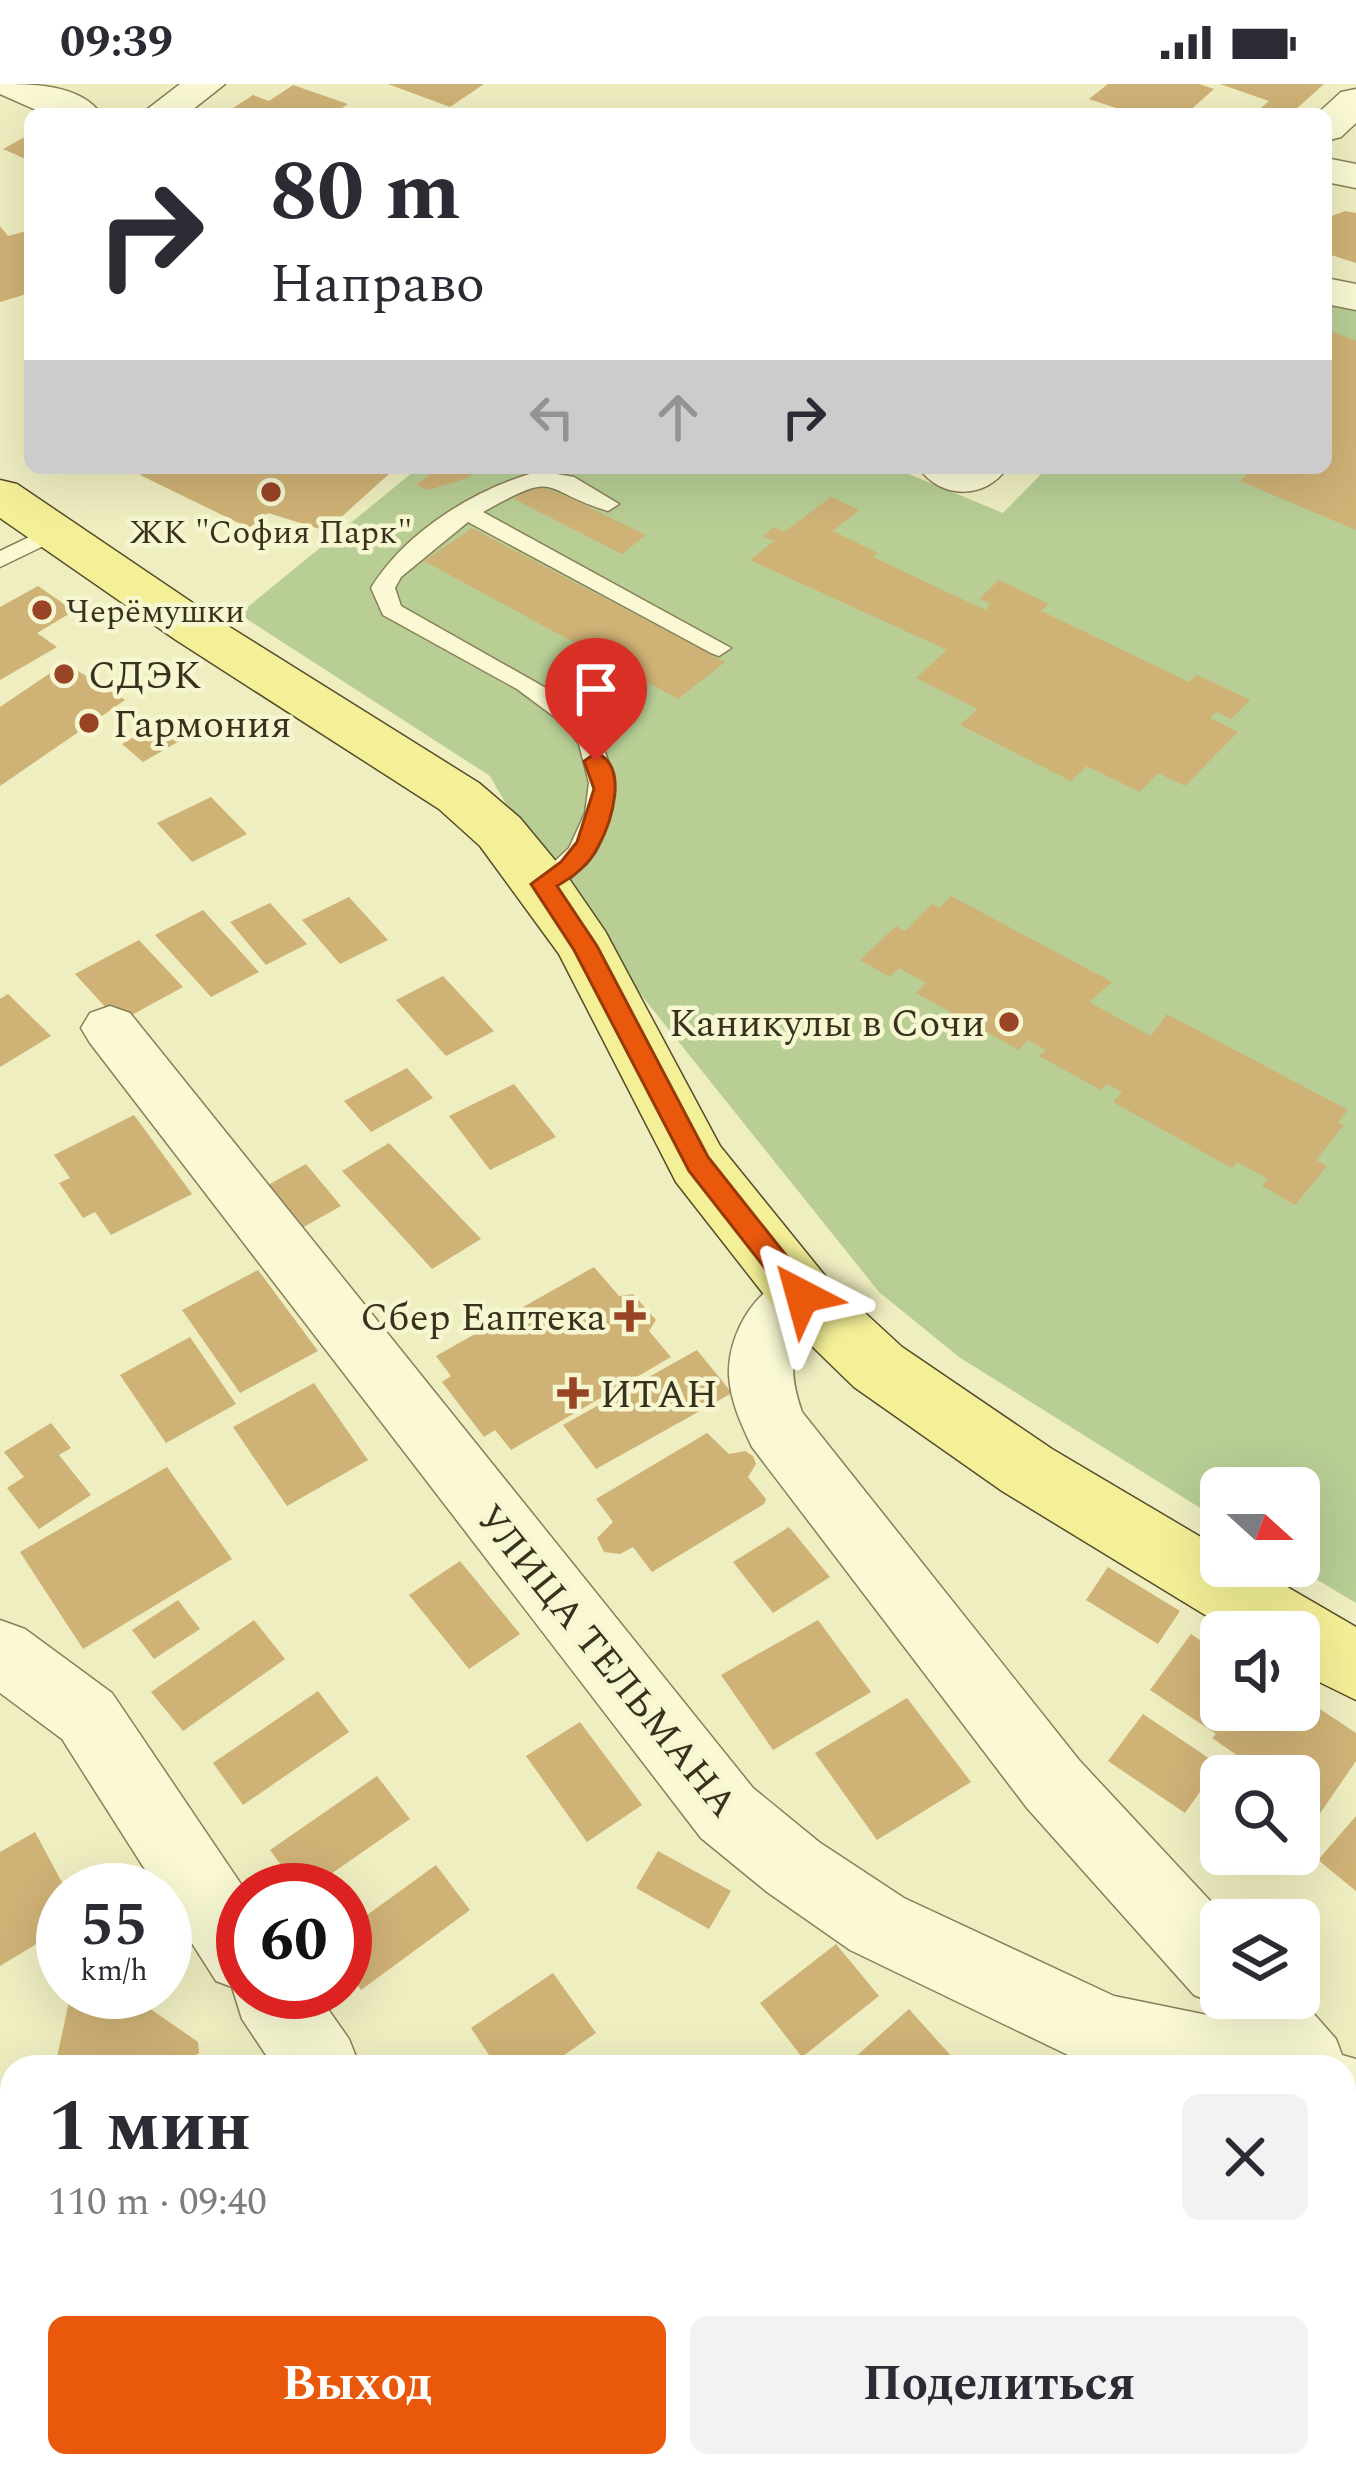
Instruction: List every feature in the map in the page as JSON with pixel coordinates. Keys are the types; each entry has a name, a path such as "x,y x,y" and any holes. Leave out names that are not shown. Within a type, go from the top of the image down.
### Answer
{"main road":[{"path":"0,495 26,546 459,796 500,832 543,884 584,946 698,1164 802,1296 878,1367 947,1417 1262,1611"},
{"path":"1320,1646 1356,1666"}],"street":[{"path":"11,84 66,108"},
{"path":"170,108 206,84"},
{"path":"1332,123 1356,101"},
{"name":"УЛИЦА ТЕЛЬМАНА","path":"110,1028 727,1813 793,1867 877,1924 1108,2034 1212,2055"},
{"path":"802,1296 784,1312 759,1351 761,1394 775,1427 1052,1784 1200,1945"},
{"path":"0,1652 87,1715 216,1913"},
{"path":"288,2019 313,2055"},
{"path":"1266,2019 1298,2055"}],"lane":[{"path":"543,884 570,868 588,845 606,789 585,732 553,702 391,610 383,588 390,569 447,524 538,478 556,478 608,504"},
{"path":"469,512 719,648"}],"green space":[{"name":"Каникулы в Сочи","path":"1332,300 1356,305 1356,1603 1320,1582 1320,1467 1200,1467 1200,1508 959,1357 879,1292 549,880 490,776 239,614 411,474 909,474 1003,513 1041,474 1332,474"}],"building":[{"path":"388,84 484,84 450,107"},
{"path":"1108,84 1199,84 1214,89 1193,108 1116,108 1089,99"},
{"path":"1220,84 1324,84 1297,108 1261,108 1269,101"},
{"path":"293,85 348,104 342,108 233,108 253,95 269,101"},
{"path":"24,137 24,158 3,149"},
{"path":"1356,213 1356,263 1332,255 1332,216"},
{"path":"0,226 8,236 24,232 24,295 0,302"},
{"path":"1332,331 1356,341 1356,530 1240,481 1248,474 1332,474"},
{"name":"ЖК \"София Парк\"","path":"389,474 326,531 268,513 249,528 142,476"},
{"path":"430,474 472,474 428,490 416,485"},
{"path":"534,484 646,535 622,554 514,499"},
{"path":"831,497 859,510 833,531 878,553 873,557 985,610 991,604 979,599 999,580 1049,604 1041,611 1189,682 1197,675 1250,700 1231,719 1216,712 1210,718 1238,732 1185,786 1158,773 1140,792 1087,766 1071,781 960,725 978,709 916,678 947,650 750,560 774,541 763,536 774,527 784,532"},
{"path":"472,528 725,662 678,699 424,561"},
{"path":"38,586 74,611 37,633 57,647 0,680 0,607"},
{"path":"65,663 125,700 0,786 0,707"},
{"path":"166,718 188,736 143,762 122,744"},
{"path":"211,797 247,834 192,862 157,823"},
{"path":"951,896 1112,982 1089,1002 1151,1036 1167,1014 1348,1110 1338,1122 1344,1125 1316,1160 1327,1166 1295,1205 1262,1186 1268,1179 1237,1162 1232,1168 1113,1102 1122,1092 1107,1084 1101,1090 1039,1056 1046,1050 1028,1040 1019,1050 916,993 926,983 899,968 890,977 860,960 896,926 905,931 932,904 939,908"},
{"path":"349,897 388,940 340,964 302,920"},
{"path":"270,903 307,944 266,965 230,922"},
{"path":"203,910 259,972 211,997 155,935"},
{"path":"139,940 183,987 119,1022 75,974"},
{"path":"443,976 494,1031 446,1056 396,1000"},
{"path":"8,994 51,1036 0,1067 0,999"},
{"path":"407,1068 433,1098 371,1132 344,1101"},
{"path":"514,1084 556,1137 490,1170 449,1116"},
{"path":"134,1115 192,1194 111,1235 95,1212 83,1218 59,1183 70,1178 54,1155"},
{"path":"389,1143 481,1239 432,1269 342,1171"},
{"path":"306,1164 341,1206 293,1233 259,1190"},
{"path":"594,1267 619,1296 633,1294 656,1320 649,1331 671,1357 511,1450 495,1430 484,1437 442,1382 451,1376 436,1356"},
{"path":"258,1270 318,1351 240,1393 182,1310"},
{"path":"190,1337 236,1404 166,1443 120,1375"},
{"path":"697,1350 732,1393 596,1469 563,1425"},
{"path":"314,1383 368,1460 287,1506 233,1427"},
{"path":"51,1423 71,1448 59,1455 91,1495 39,1529 7,1488 24,1477 4,1452"},
{"path":"707,1433 729,1454 745,1451 753,1456 756,1464 748,1477 766,1499 764,1504 652,1572 633,1547 620,1554 604,1552 597,1538 613,1522 596,1499"},
{"path":"167,1467 232,1559 83,1649 20,1552"},
{"path":"789,1527 830,1577 773,1613 733,1562"},
{"path":"460,1561 520,1634 469,1669 409,1595"},
{"path":"1108,1567 1180,1611 1158,1644 1086,1600"},
{"path":"178,1600 200,1629 154,1659 132,1630"},
{"path":"254,1620 285,1659 183,1731 151,1692"},
{"path":"818,1620 871,1692 773,1750 721,1675"},
{"path":"1191,1634 1200,1640 1200,1723 1150,1690"},
{"path":"318,1691 349,1732 243,1805 213,1763"},
{"path":"907,1698 971,1782 877,1840 815,1753"},
{"path":"1320,1709 1356,1733 1356,1761 1320,1813 1320,1755 1237,1755 1212,1738 1216,1734 1212,1731 1320,1731"},
{"path":"1143,1714 1204,1755 1200,1755 1200,1792 1185,1813 1108,1761"},
{"path":"580,1722 642,1805 587,1842 526,1756"},
{"path":"377,1776 410,1819 347,1863 279,1863 270,1850"},
{"path":"1356,1816 1356,1891 1320,1858"},
{"path":"35,1832 52,1863 36,1863 36,1944 0,1966 0,1852"},
{"path":"658,1851 731,1891 709,1929 636,1888"},
{"path":"436,1865 470,1910 372,1982 372,1911"},
{"path":"836,1944 879,1996 805,2055 760,2003"},
{"path":"553,1973 596,2033 564,2055 489,2055 471,2028"},
{"path":"909,2009 950,2055 857,2055"},
{"path":"65,2019 165,2019 198,2042 196,2055 58,2055"}],"place":[{"name":"ЖК \"София Парк\"","path":"271,492"},
{"name":"Черёмушки","path":"42,610"},
{"name":"СДЭК","path":"64,674"},
{"name":"Гармония","path":"89,723"},
{"name":"Каникулы в Сочи","path":"1009,1022"},
{"name":"Сбер Еаптека","path":"630,1316"},
{"name":"ИТАН","path":"573,1393"}],"route":[{"path":"596,761 606,789 588,845 570,868 543,884 584,946 698,1164 802,1296"}]}
